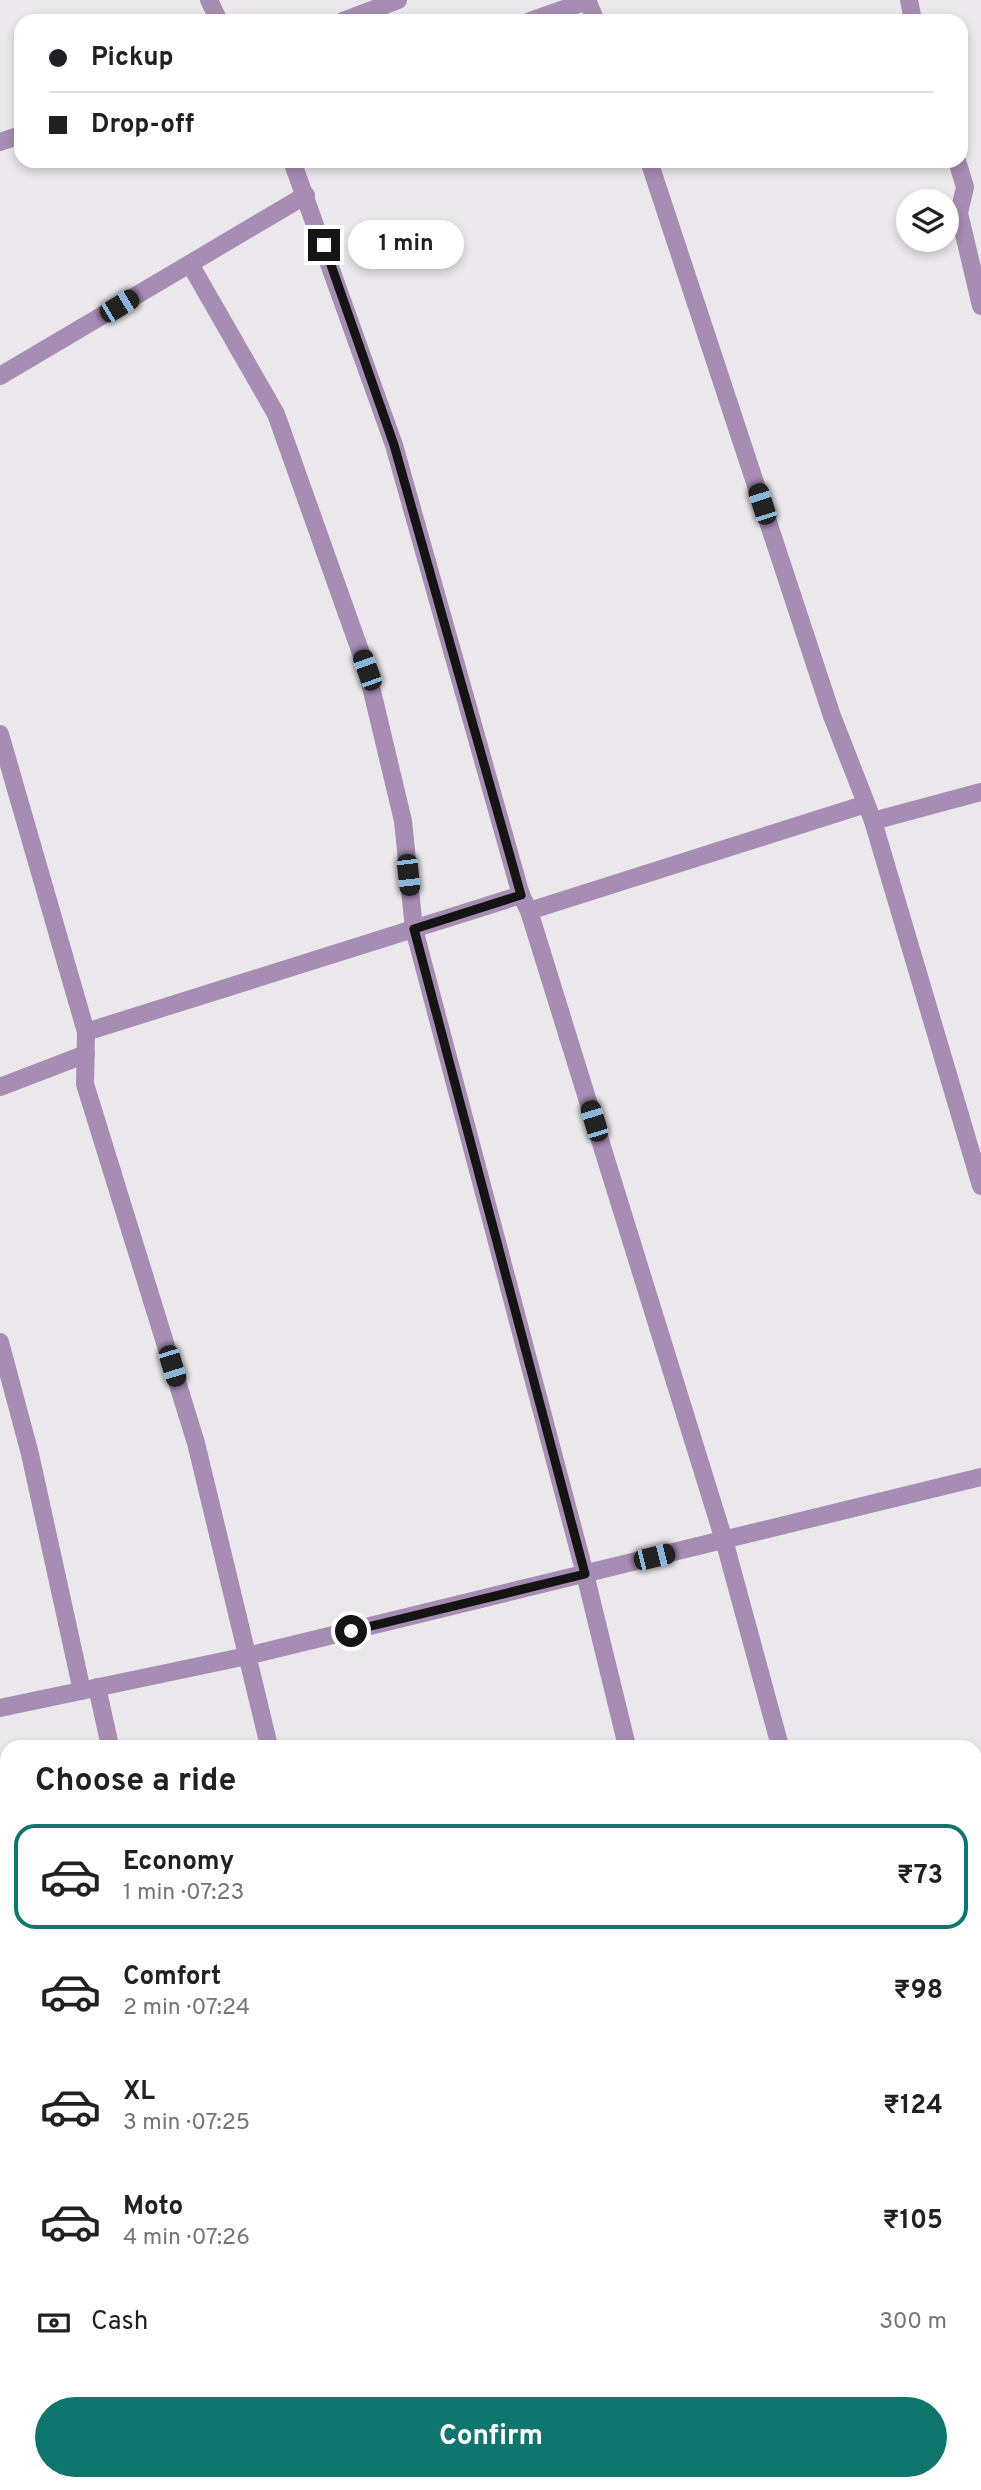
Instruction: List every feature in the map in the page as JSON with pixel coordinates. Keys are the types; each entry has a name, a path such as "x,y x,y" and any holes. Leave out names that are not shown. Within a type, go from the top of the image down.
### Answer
{"street":[{"path":"361,14 398,0"},
{"path":"550,14 587,1"},
{"path":"301,168 306,195 394,445 525,903 724,1540 778,1740"},
{"path":"651,168 832,716 873,821 981,1186"},
{"path":"959,168 965,187 959,213 981,306"},
{"path":"0,376 306,195"},
{"path":"190,264 276,414 367,670 402,821 414,929 585,1574 625,1740"},
{"path":"0,734 86,1032 85,1084 196,1443 268,1740"},
{"path":"873,821 981,792"},
{"path":"86,1032 414,929 525,903 866,804"},
{"path":"0,1087 86,1054"},
{"path":"0,1342 89,1689 108,1740"},
{"path":"0,1708 247,1656 981,1477"}],"route":[{"path":"324,245 394,445 521,895 414,929 585,1574 351,1631"}]}
